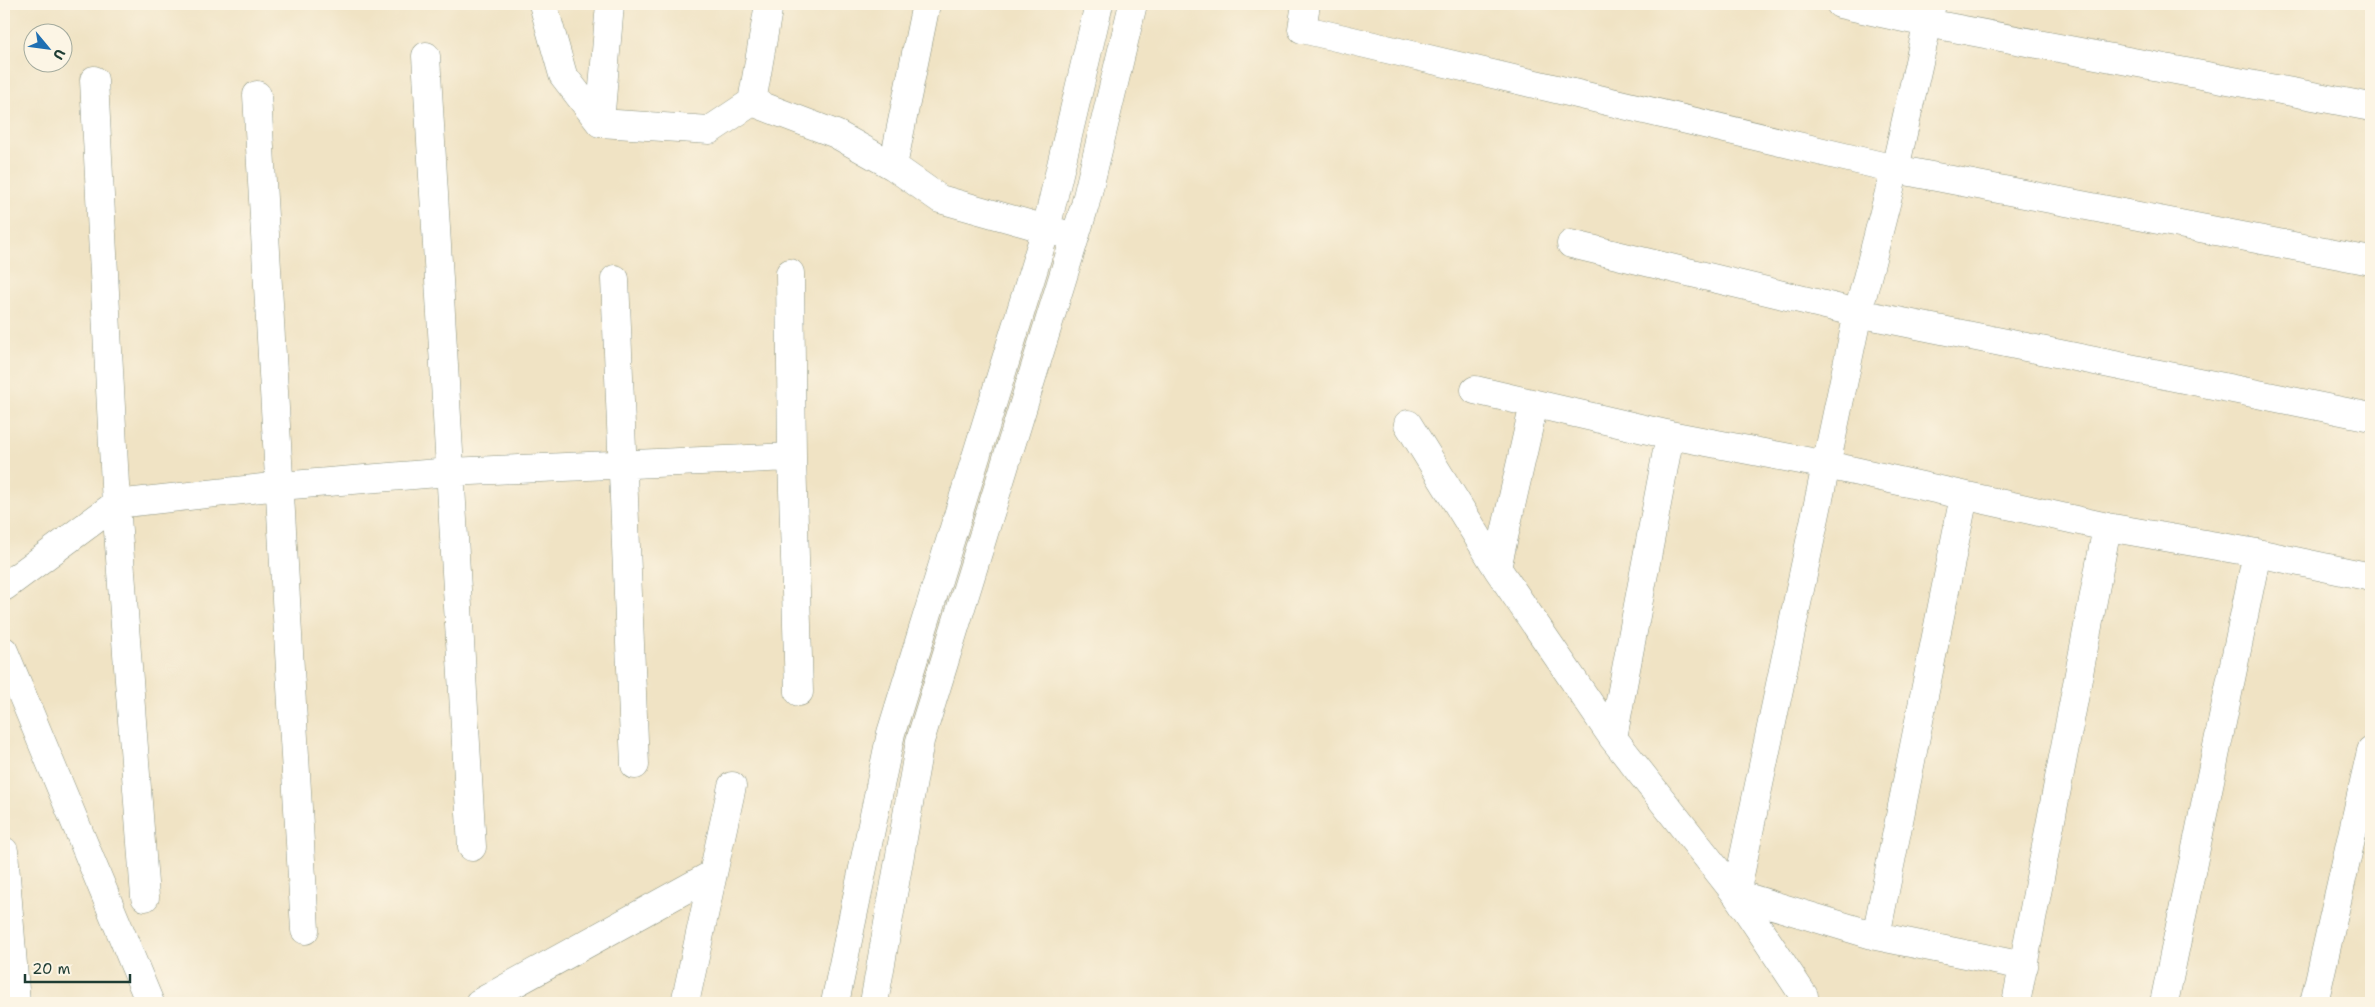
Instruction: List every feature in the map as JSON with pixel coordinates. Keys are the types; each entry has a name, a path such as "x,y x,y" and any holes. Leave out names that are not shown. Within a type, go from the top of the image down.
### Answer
{"street":[{"path":"543,4 563,75 600,123 710,130 752,102 769,4"},
{"path":"600,123 610,4"},
{"path":"893,166 926,4"},
{"path":"835,1003 891,733 1046,229 1099,4"},
{"path":"874,1003 920,742 1076,238 1133,4"},
{"path":"1306,4 1302,29 1895,169 2371,261"},
{"path":"1840,4 1929,14 2371,107"},
{"path":"1736,894 1858,312 1895,169 1929,14"},
{"path":"426,56 472,847"},
{"path":"94,80 116,504 145,897"},
{"path":"257,95 305,930"},
{"path":"752,102 836,134 893,166 940,199 1076,238"},
{"path":"1571,244 1858,312 2371,417"},
{"path":"790,273 792,456 799,692"},
{"path":"615,279 621,464 635,765"},
{"path":"1475,390 1670,436 1827,465 2107,528 2257,553 2371,577"},
{"path":"1497,568 1534,404"},
{"path":"1408,424 1497,568 1613,738 1736,894 1804,996"},
{"path":"1613,738 1670,436"},
{"path":"4,587 116,504 280,486 450,472 792,456"},
{"path":"1876,936 1964,496"},
{"path":"2016,1003 2107,528"},
{"path":"2164,1003 2257,553"},
{"path":"4,651 150,1003"},
{"path":"2314,1003 2371,751"},
{"path":"685,1003 732,786"},
{"path":"4,851 16,1003"},
{"path":"479,1003 713,874"},
{"path":"1736,894 1876,936 2024,966"},
{"path":"522,1003 528,977"}]}
